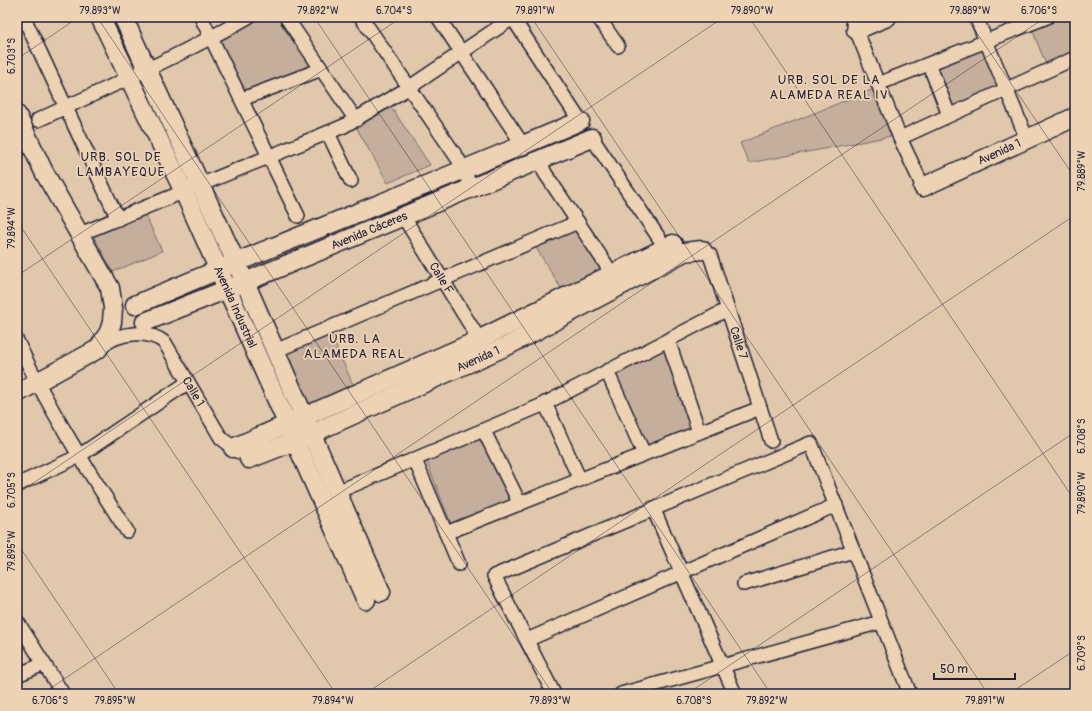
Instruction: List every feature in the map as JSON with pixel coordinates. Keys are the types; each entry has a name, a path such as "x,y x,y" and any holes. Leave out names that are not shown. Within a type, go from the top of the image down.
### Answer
{"street":[{"name":"Avenida Industrial","path":"100,17 184,192 295,441 374,596 337,492 246,282 123,17"},
{"path":"201,17 298,216"},
{"path":"38,120 147,70 211,38 248,17"},
{"path":"286,17 356,120"},
{"path":"361,17 410,87 464,170 472,188"},
{"path":"438,17 523,145"},
{"path":"80,234 270,157 356,120 462,53 513,17 580,121"},
{"path":"598,17 618,46"},
{"path":"887,17 854,23 900,138 923,187"},
{"path":"976,17 1027,139"},
{"path":"878,84 1047,17"},
{"path":"26,22 118,219"},
{"path":"900,138 1075,58"},
{"path":"929,64 950,115"},
{"path":"242,99 322,69"},
{"path":"17,115 44,172 110,288 112,322 109,332 98,349"},
{"name":"Avenida 1","path":"923,187 1075,117"},
{"name":"Avenida Cáceres","path":"135,305 580,121"},
{"path":"328,133 351,181"},
{"path":"592,138 667,243"},
{"name":"Avenida Cáceres","path":"140,328 538,159 592,138"},
{"path":"538,159 545,173 609,268"},
{"name":"Calle F","path":"403,216 479,339"},
{"path":"275,351 578,222"},
{"name":"Avenida 1","path":"233,448 479,339 667,243"},
{"name":"Avenida 1","path":"249,459 295,441 509,345 684,252 702,250"},
{"name":"Calle 7","path":"702,250 710,254 771,441"},
{"path":"337,492 484,431 545,403 728,309"},
{"path":"17,393 36,384 120,336 140,328"},
{"name":"Calle 1","path":"140,328 158,337 165,343 187,383 221,438 249,459"},
{"path":"668,340 699,432"},
{"path":"17,341 36,384 78,456 128,531"},
{"path":"607,371 644,454"},
{"path":"17,485 78,456 187,383"},
{"path":"545,403 580,480"},
{"path":"446,533 760,408"},
{"path":"484,431 520,504"},
{"path":"554,694 494,576 811,443 910,694"},
{"path":"416,460 459,564"},
{"path":"526,640 836,505"},
{"path":"653,508 735,694"},
{"path":"744,584 853,551"},
{"path":"17,621 63,694"},
{"path":"621,694 639,692 723,666 881,622"},
{"path":"17,675 44,664"}],"shaded area":[{"path":"263,17 280,17 315,67 244,94 219,42"},
{"path":"1055,17 1075,17 1075,55 1047,67 1031,27"},
{"path":"983,45 1001,88 950,111 932,65"},
{"path":"874,89 892,136 749,163 740,143"},
{"path":"391,107 430,165 388,183 356,127"},
{"path":"145,214 162,251 113,272 93,235"},
{"path":"577,228 607,273 565,295 535,246"},
{"path":"330,333 355,389 305,410 281,355"},
{"path":"665,346 692,429 647,448 612,373"},
{"path":"483,438 511,503 452,526 426,460"}],"district":[{"name":"URB. SOL DE LA ALAMEDA REAL IV","path":"829,86"},
{"name":"URB. SOL DE LAMBAYEQUE","path":"121,164"},
{"name":"URB. LA ALAMEDA REAL","path":"355,346"}]}
